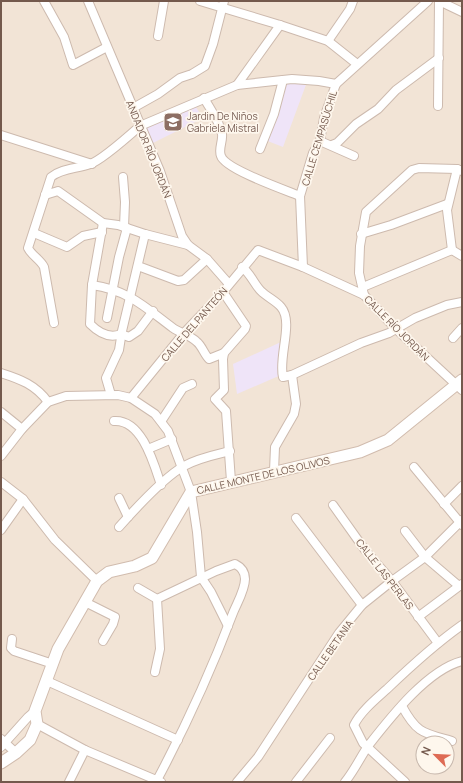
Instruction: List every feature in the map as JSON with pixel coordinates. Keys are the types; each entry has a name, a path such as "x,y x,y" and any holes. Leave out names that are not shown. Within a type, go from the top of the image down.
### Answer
{"street":[{"path":"44,1 64,37 73,65 107,47"},
{"name":"ANDADOR RÍO JORDÁN","path":"88,1 160,172 182,236 188,244 207,259 228,284"},
{"path":"158,36 164,1"},
{"path":"200,1 223,5 328,41 357,64"},
{"path":"328,41 350,9 353,1"},
{"name":"CALLE CEMPASÚCHIL","path":"303,267 300,196 313,153 320,141 324,118 336,84 428,1"},
{"path":"438,106 439,1 462,12"},
{"path":"132,108 158,94 180,78 192,74 204,66 213,44 223,5"},
{"path":"237,85 280,24"},
{"path":"332,145 337,143 356,124 378,109 396,90 439,58"},
{"path":"260,149 274,114 283,80"},
{"path":"54,323 44,267 40,260 32,254 28,248 51,177 57,172 92,164 129,137 140,126 237,85 283,80 307,80 336,84"},
{"path":"204,98 222,132 220,150 221,156 225,163 255,178 300,196"},
{"path":"1,135 92,164"},
{"path":"320,141 354,156"},
{"path":"419,168 459,170 447,204 452,250 364,291 359,273 362,234 366,212 412,170 419,168"},
{"path":"107,318 126,228 123,177"},
{"path":"45,195 58,191 103,223 188,244"},
{"path":"362,234 447,204"},
{"path":"103,223 92,285 90,324 102,333 111,336 121,334 129,337 138,331 154,312"},
{"path":"34,232 67,247 83,236 102,232"},
{"path":"111,395 106,384 106,378 119,350 121,334 145,234"},
{"name":"CALLE RÍO JORDÁN","path":"258,250 364,291 395,328 460,385"},
{"name":"CALLE DEL PANTEÓN","path":"131,398 184,333 223,292 228,284 258,250"},
{"path":"452,250 461,255"},
{"path":"138,266 178,281 184,280 207,259"},
{"path":"242,268 248,272 260,290 281,307 285,315 285,338 281,367 283,377 292,375 361,343 389,333 395,328 415,318 447,305 462,302"},
{"path":"92,285 113,288 131,297 154,312 175,329 198,342 209,359 224,353"},
{"path":"223,292 246,326 224,353 222,359 224,390 215,400 226,411 230,450 231,481"},
{"path":"453,338 462,328"},
{"path":"1,373 26,382 41,392 48,402"},
{"path":"274,471 275,447 291,421 296,404 292,375"},
{"path":"162,420 183,388 192,384"},
{"name":"CALLE MONTE DE LOS OLIVOS","path":"37,724 36,711 58,649 97,581 109,572 135,566 152,558 191,492 231,481 360,452 388,440 460,385"},
{"path":"1,456 22,429 48,402 66,396 111,395 131,398 162,420 172,439 191,492 201,578 211,592 228,626"},
{"path":"1,412 22,429"},
{"path":"114,421 120,421 128,425 148,449 161,485"},
{"path":"148,449 172,439"},
{"path":"119,527 161,485 182,467 230,450"},
{"path":"414,467 444,504 461,522"},
{"path":"1,482 23,498 51,536 97,581"},
{"path":"444,504 462,486"},
{"path":"1,530 23,498"},
{"path":"119,498 128,517"},
{"name":"CALLE LAS PERLAS","path":"333,505 365,550 392,581 438,643"},
{"path":"296,518 362,605"},
{"name":"CALLE BETANIA","path":"237,782 258,757 339,633 362,605 425,557 461,522"},
{"path":"405,531 425,557 461,585 418,617"},
{"path":"1,763 16,754 30,740 37,724 85,750 158,781 178,740 228,626 244,584 244,575 242,569 235,564 157,599"},
{"path":"138,588 157,599"},
{"path":"155,672 160,649 157,599"},
{"path":"85,602 115,617 103,642"},
{"path":"405,782 368,748 359,736 354,725 369,705 438,643 462,625"},
{"path":"12,639 11,648 14,651 53,664"},
{"path":"345,782 368,748 402,706 439,671 462,661"},
{"path":"47,681 178,740"},
{"path":"402,706 411,723 418,729 435,735"},
{"path":"16,754 3,743 28,717 36,711"},
{"path":"297,782 330,738"},
{"path":"69,782 85,750"}],"shaded area":[{"path":"1,1 462,1 462,782 1,782"},
{"path":"286,81 307,82 283,147 265,140"},
{"name":"Jardin De Niños Gabriela Mistral","path":"194,104 203,118 151,144 143,127"},
{"path":"281,342 281,375 237,394 233,364"}],"place":[{"name":"Jardin De Niños Gabriela Mistral","path":"173,122"}]}
